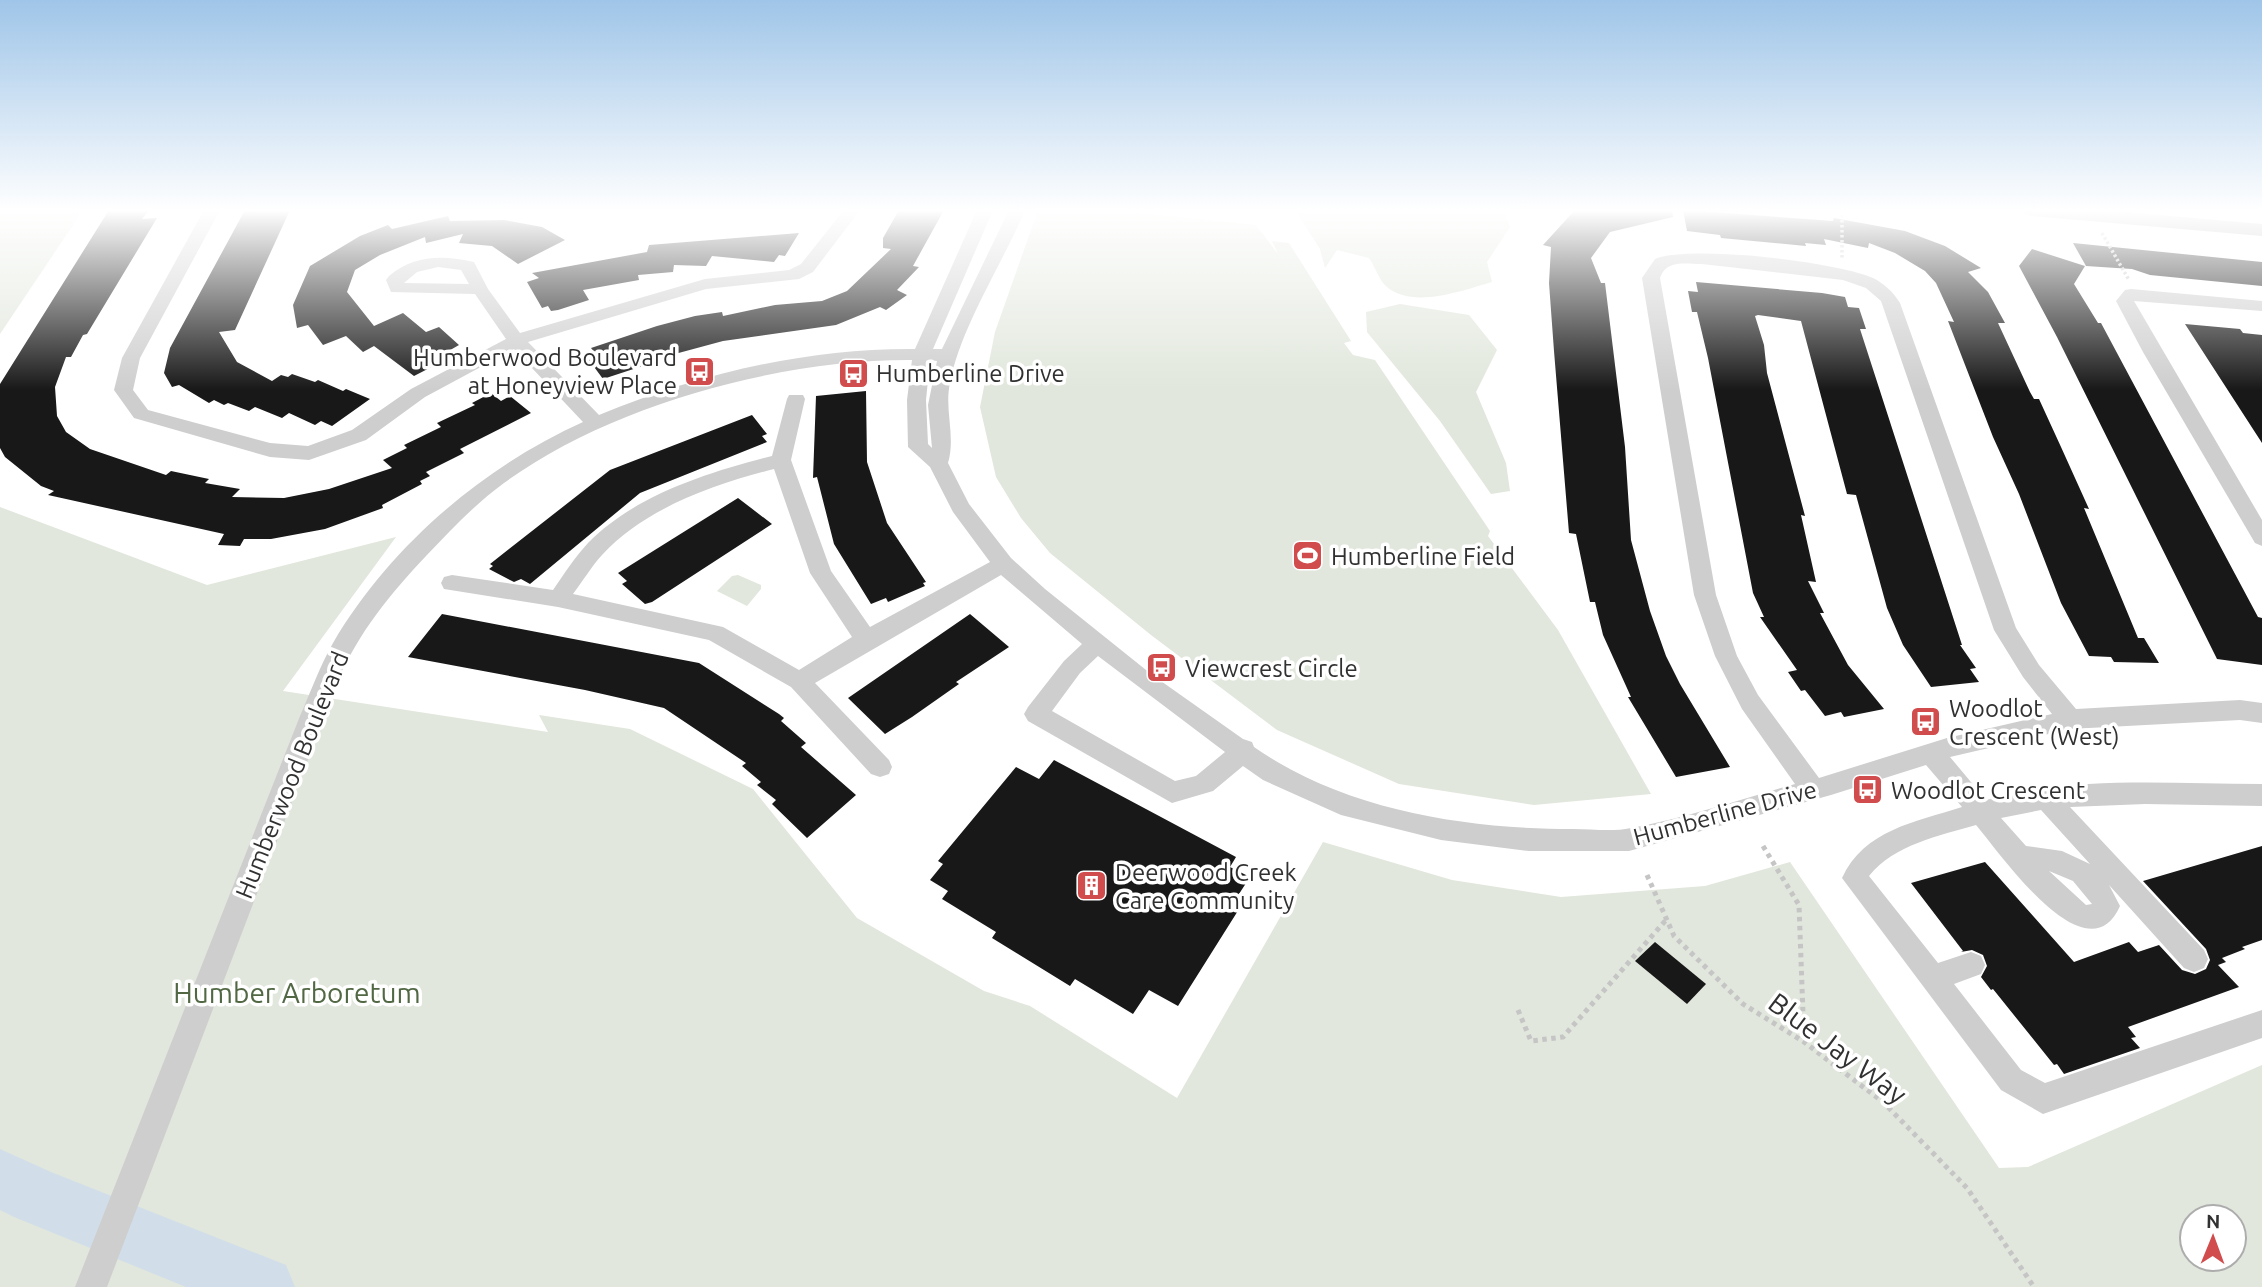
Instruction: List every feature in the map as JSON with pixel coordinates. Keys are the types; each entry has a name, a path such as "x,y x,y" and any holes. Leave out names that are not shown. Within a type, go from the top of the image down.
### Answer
{"street":[{"path":"179,270 131,358 123,390 141,414 270,450 309,453 359,435 418,393 516,340 597,313 705,284 793,275 803,270"},
{"name":"Humberline Drive","path":"959,270 922,354 915,411 918,447 938,463 960,507 1003,564 1037,595 1143,680 1272,772 1350,807 1441,829 1529,840 1629,840 1932,754 2070,719 2241,710 2262,713"},
{"path":"938,463 943,446 938,405 940,384 948,355 988,270"},
{"path":"1654,270 1651,276 1705,595 1727,656 1750,702 1814,789"},
{"path":"1805,270 1842,274 1873,285 1889,300 2004,630 2031,671 2070,719"},
{"path":"480,289 516,340 595,423"},
{"path":"2262,306 2137,295 2131,295 2125,301 2262,538"},
{"name":"Humberwood Boulevard","path":"91,1287 312,716 342,648 386,584 483,489 531,456 595,423 672,394 769,366 825,358 948,355"},
{"path":"796,399 781,460 821,573 866,640"},
{"path":"558,599 600,544 667,499 728,473 781,460"},
{"path":"799,681 866,640 1003,564"},
{"path":"452,583 558,599 715,633 799,681 880,767"},
{"path":"1098,642 1072,667 1036,714 1172,792 1198,789 1221,773 1242,749"},
{"path":"1932,754 2021,857"},
{"path":"2262,795 2105,795 2048,800 1983,812 1902,837 1859,865 1854,878 2011,1080 2043,1099 2262,1024"},
{"path":"2048,800 2194,959"},
{"path":"1932,978 1971,965"}],"path":[{"path":"2122,270 2137,295"},
{"path":"1763,846 1799,905 1804,1042"},
{"name":"Blue Jay Way","path":"1647,875 1674,936 1743,1004 1804,1042 1883,1102 1966,1188 2034,1287"},
{"path":"1518,1010 1531,1041 1563,1037 1667,920"}],"green space":[{"path":"0,270 43,270 0,334"},
{"path":"1017,270 1306,270 1351,341 1344,343 1353,355 1375,360 1490,531 1488,536 1558,630 1651,794 1534,805 1399,784 1277,730 1151,635 1050,553 1021,518 996,477 980,407 995,332"},
{"path":"1376,270 1489,270 1492,282 1438,296 1409,297 1397,293 1381,280"},
{"path":"1400,304 1469,315 1497,350 1476,392 1506,463 1510,491 1491,494 1440,421 1367,332 1366,312"},
{"name":"Humber Arboretum","path":"0,507 207,585 396,537 283,691 548,732 539,715 630,729 753,789 857,918 984,991 1030,1006 1177,1098 1323,842 1452,880 1561,897 1705,886 1790,862 1999,1168 2028,1167 2262,1065 2262,1287 0,1287"},
{"path":"738,575 761,585 761,589 747,606 717,591 732,576"}],"building":[{"path":"71,270 126,270 87,334 83,335 71,357 66,357 55,387 57,416 66,432 90,449 166,475 171,471 209,479 205,483 240,489 232,497 284,498 329,489 392,468 383,460 407,448 404,445 441,427 437,423 475,405 472,403 491,393 501,401 510,396 531,413 460,449 464,453 426,472 430,476 420,481 422,484 382,505 383,508 325,529 271,539 244,539 240,546 218,545 224,534 48,495 54,491 41,486 5,457 0,448 0,384"},
{"path":"212,270 262,270 235,330 219,332 237,362 272,381 281,375 288,377 292,374 315,382 318,380 370,399 332,426 321,421 315,425 289,413 282,418 255,407 249,411 214,400 209,403 179,385 172,387 164,373 170,348"},
{"path":"308,270 355,270 347,292 374,326 403,313 426,332 439,327 459,345 445,353 451,357 414,376 374,346 363,352 346,336 323,345 308,325 297,328 293,305"},
{"path":"548,270 673,270 638,275 639,280 583,290 589,300 551,311 548,306 542,308 527,282 539,278 532,273"},
{"path":"869,270 916,270 897,290 907,295 886,310 880,307 836,325 723,341 660,358 661,360 603,379 589,360 598,357 591,348 657,326 695,316 722,312 723,316 775,305 822,301 847,291"},
{"path":"1550,270 1596,270 1601,283 1605,283 1625,447 1631,540 1650,611 1666,656 1730,767 1676,777 1628,697 1631,697 1603,635 1595,602 1590,602 1576,534 1569,533"},
{"path":"1974,270 1968,272 1988,292 2005,323 1998,323 2030,392 2034,399 2039,399 2089,509 2084,508 2138,638 2144,638 2159,663 2114,662 2111,657 2089,656 2061,603 2019,494 1993,437 1948,321 1954,322 1936,283 1925,271"},
{"path":"2021,270 2083,270 2074,284 2098,323 2101,323 2258,617 2262,618 2262,665 2217,659"},
{"path":"2135,270 2262,270 2262,286 2150,275"},
{"path":"1696,282 1822,293 1845,297 1848,307 1859,308 1866,329 1860,329 1960,645 1976,668 1970,669 1979,682 1931,687 1903,645 1887,608 1856,495 1847,494 1801,321 1758,315 1755,316 1764,345 1767,373 1805,516 1801,515 1816,582 1808,581 1824,613 1820,613 1848,665 1884,709 1844,717 1841,712 1825,716 1805,690 1801,691 1788,672 1797,670 1760,617 1764,617 1753,593 1708,358 1697,312 1692,312 1688,291 1698,292"},
{"path":"2185,324 2240,329 2243,333 2262,335 2262,443"},
{"path":"866,391 867,462 887,523 926,582 923,583 925,586 888,602 886,598 871,604 834,544 817,477 813,478 816,396"},
{"path":"752,415 767,434 762,436 767,442 640,493 530,584 521,579 514,582 489,569 493,566 490,564 610,470"},
{"path":"738,498 772,524 652,602 645,604 622,584 627,581 618,573"},
{"path":"442,614 699,663 784,718 781,721 806,743 801,747 856,795 807,838 772,804 776,800 757,785 761,782 742,766 746,763 664,708 585,690 408,657"},
{"path":"970,614 1009,647 956,682 959,684 912,717 885,734 848,698"},
{"name":"Deerwood Creek Care Community","path":"1054,760 1236,857 1230,867 1250,877 1239,894 1246,898 1178,1006 1149,990 1133,1014 1075,979 1070,986 992,938 996,932 942,899 948,891 930,880 943,864 938,861 1016,767 1039,779"},
{"path":"2262,846 2262,940 2222,958 2226,962 2218,965 2239,987 2128,1027 2136,1037 2131,1038 2140,1048 2064,1074 1981,977 1987,966 1983,955 1972,950 1961,952 1963,951 1911,883 1985,862 2074,962 2129,942 2138,952 2159,945 2182,970 2195,974 2206,969 2210,960 2206,949 2143,881"},
{"path":"1655,942 1706,984 1687,1004 1635,961"}],"waterway":[{"path":"0,1179 35,1196 264,1287"}],"place":[{"name":"Humberwood Boulevard at Honeyview Place","path":"700,371"},
{"name":"Humberline Drive","path":"853,373"},
{"name":"Humberline Field","path":"1308,556"},
{"name":"Viewcrest Circle","path":"1162,668"},
{"name":"Woodlot Crescent (West)","path":"1926,722"},
{"name":"Woodlot Crescent","path":"1868,790"},
{"name":"Deerwood Creek Care Community","path":"1092,886"}]}
